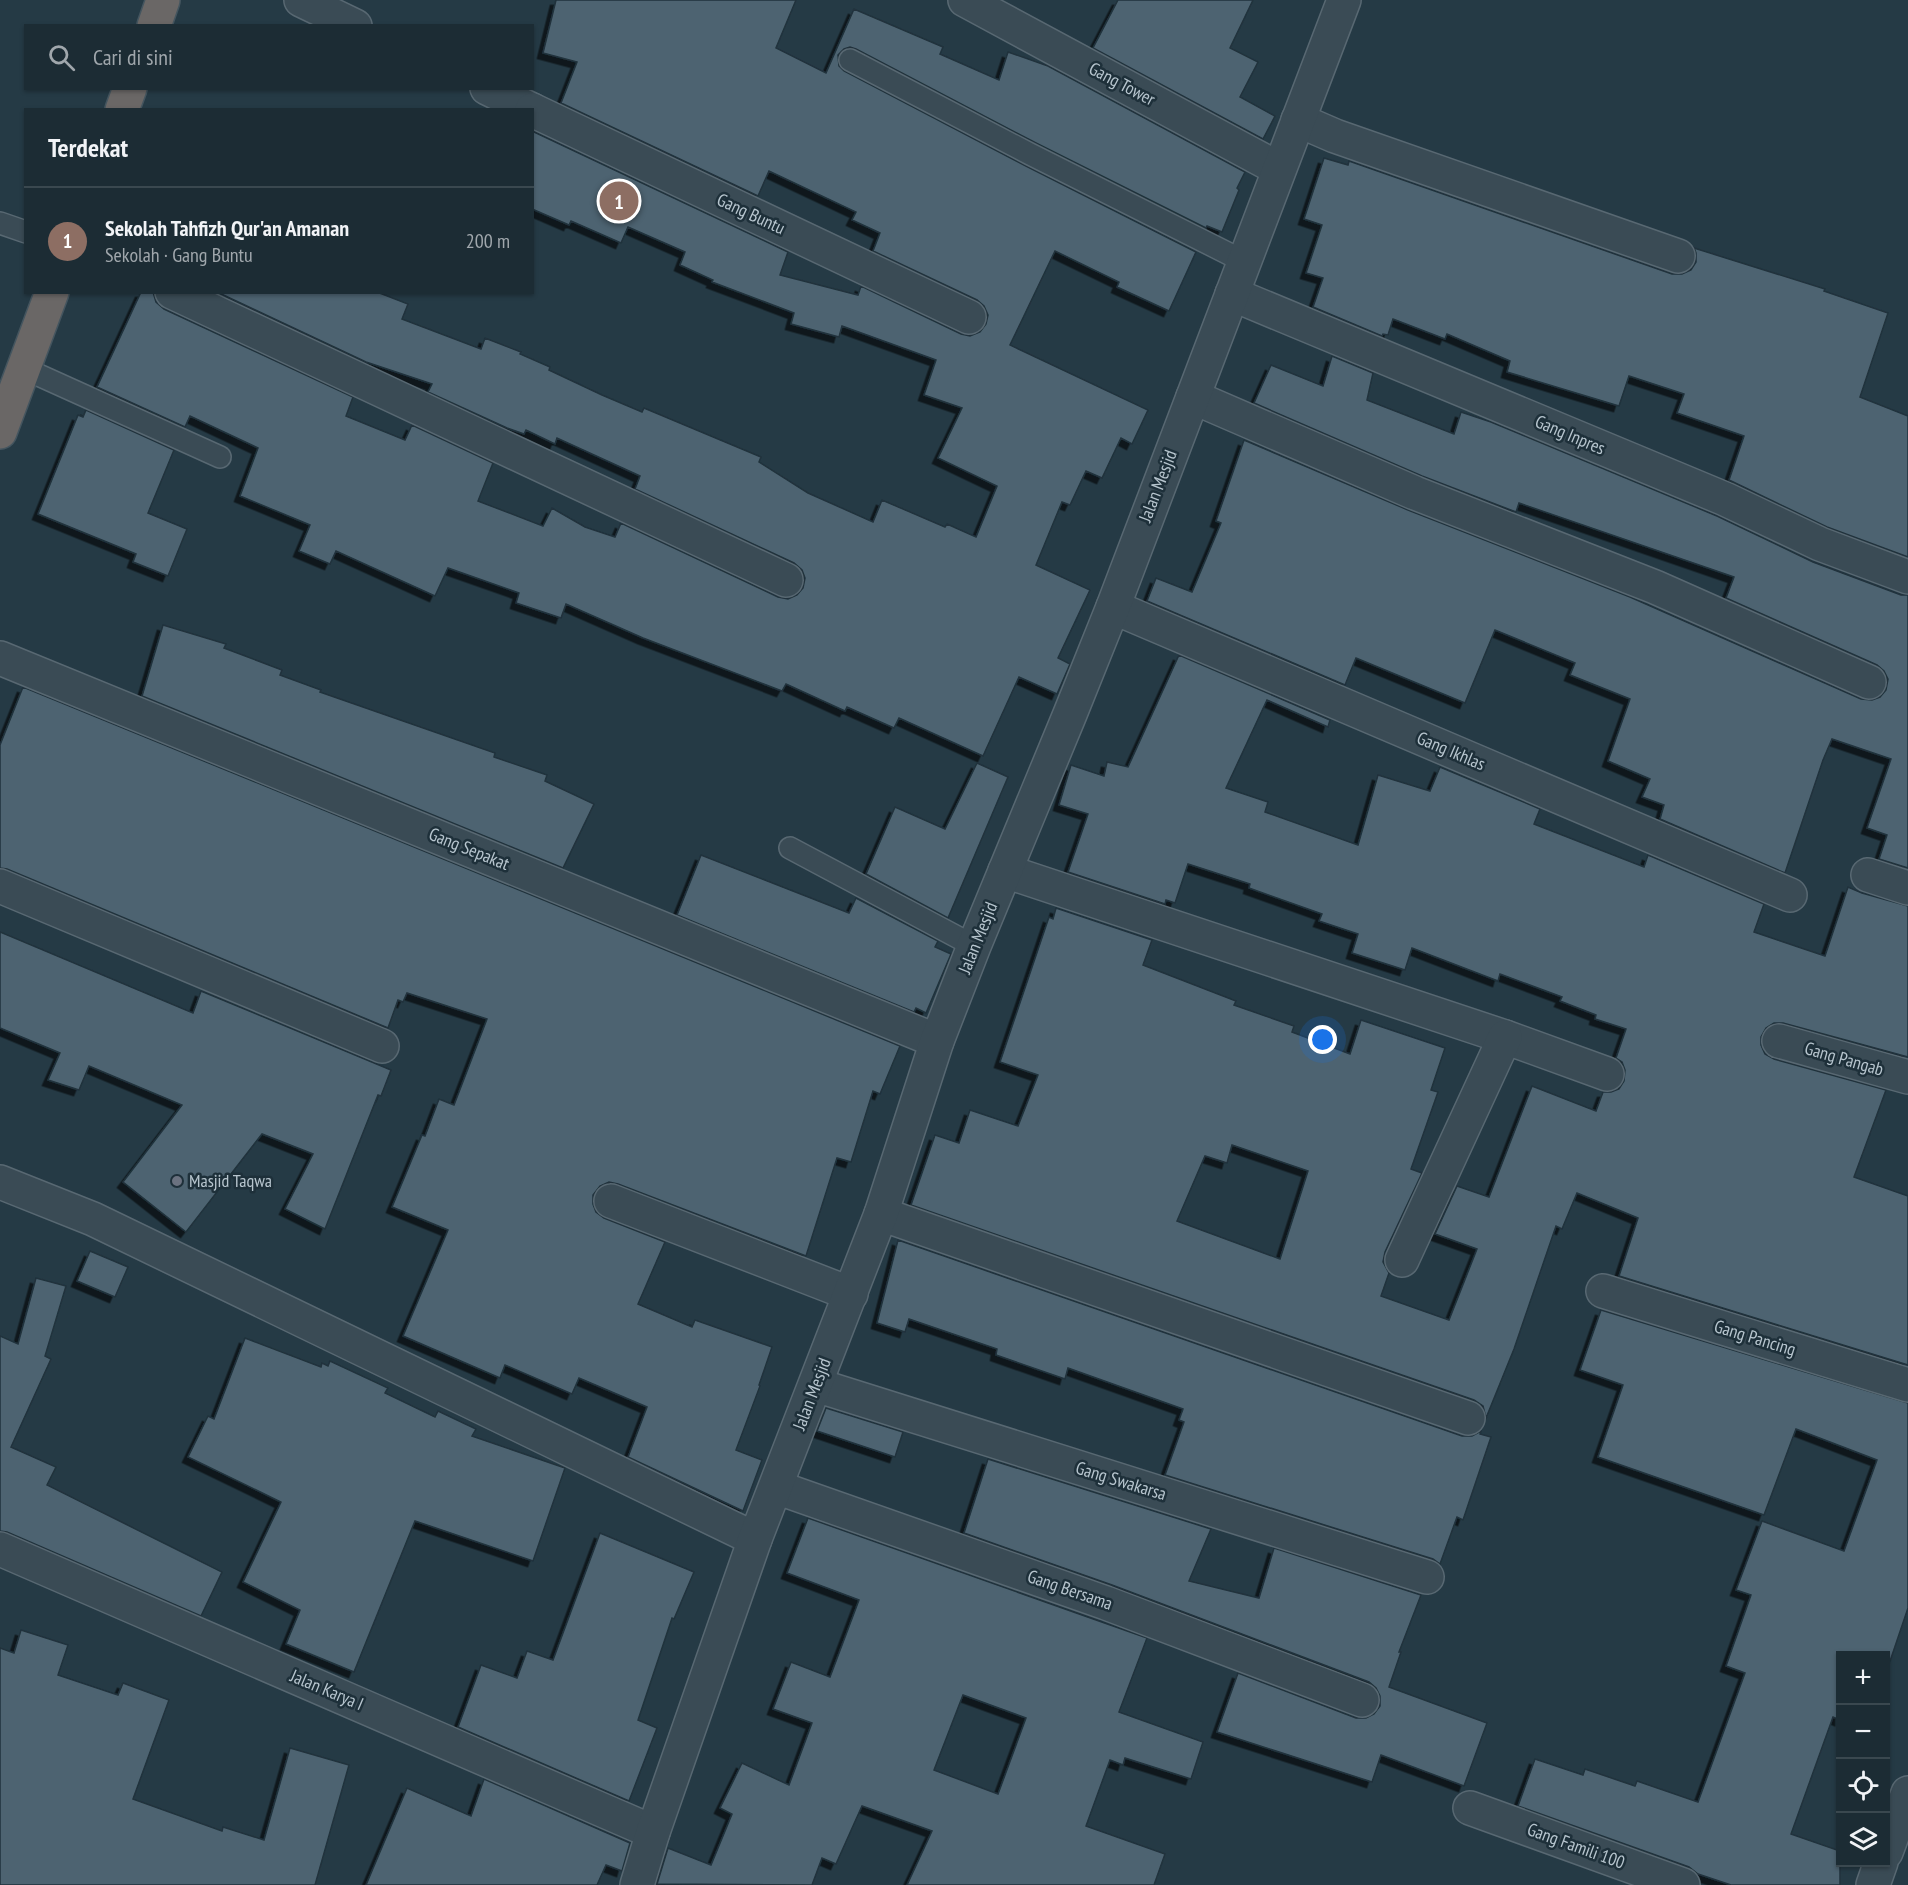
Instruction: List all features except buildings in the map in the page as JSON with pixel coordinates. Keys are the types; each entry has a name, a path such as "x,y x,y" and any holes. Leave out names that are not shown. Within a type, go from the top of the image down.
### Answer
{"highway":[{"path":"154,24 163,0"},
{"path":"123,108 129,90"},
{"path":"0,432 51,294"}],"street":[{"path":"301,0 351,24"},
{"name":"Gang Tower","path":"966,0 1279,169"},
{"name":"Jalan Mesjid","path":"637,1885 653,1832 756,1539 881,1214 937,1041 1113,607 1344,0"},
{"name":"Gang Buntu","path":"491,90 528,108"},
{"name":"Gang Buntu","path":"534,111 969,317"},
{"path":"1298,120 1335,136 1678,256"},
{"path":"176,294 786,580"},
{"name":"Gang Inpres","path":"1232,294 1725,499 1820,544 1908,577"},
{"path":"1192,397 1415,493 1655,587 1869,682"},
{"name":"Gang Ikhlas","path":"1113,607 1790,895"},
{"name":"Gang Sepakat","path":"0,658 937,1041"},
{"path":"1005,871 1505,1037 1607,1074"},
{"path":"1868,875 1908,888"},
{"path":"0,886 382,1046"},
{"path":"1402,1260 1505,1037"},
{"name":"Gang Pangab","path":"1779,1041 1908,1077"},
{"path":"0,1182 93,1219 756,1539"},
{"path":"612,1201 851,1294"},
{"path":"881,1214 1468,1418"},
{"name":"Gang Pancing","path":"1603,1291 1908,1385"},
{"name":"Gang Swakarsa","path":"816,1385 1426,1577"},
{"name":"Gang Bersama","path":"776,1488 1107,1603 1362,1700"},
{"name":"Jalan Karya I","path":"0,1549 653,1832"},
{"path":"1890,1842 1906,1802"},
{"name":"Gang Famili 100","path":"1470,1808 1683,1885"},
{"path":"1873,1885 1880,1867"}],"lane":[{"path":"850,60 1243,261"},
{"path":"0,223 24,231"},
{"path":"23,368 220,457"},
{"path":"790,848 974,946"}],"place":[{"name":"Sekolah Tahfizh Qur'an Amanan","path":"619,201"},
{"name":"Masjid Taqwa","path":"177,1181"}]}
